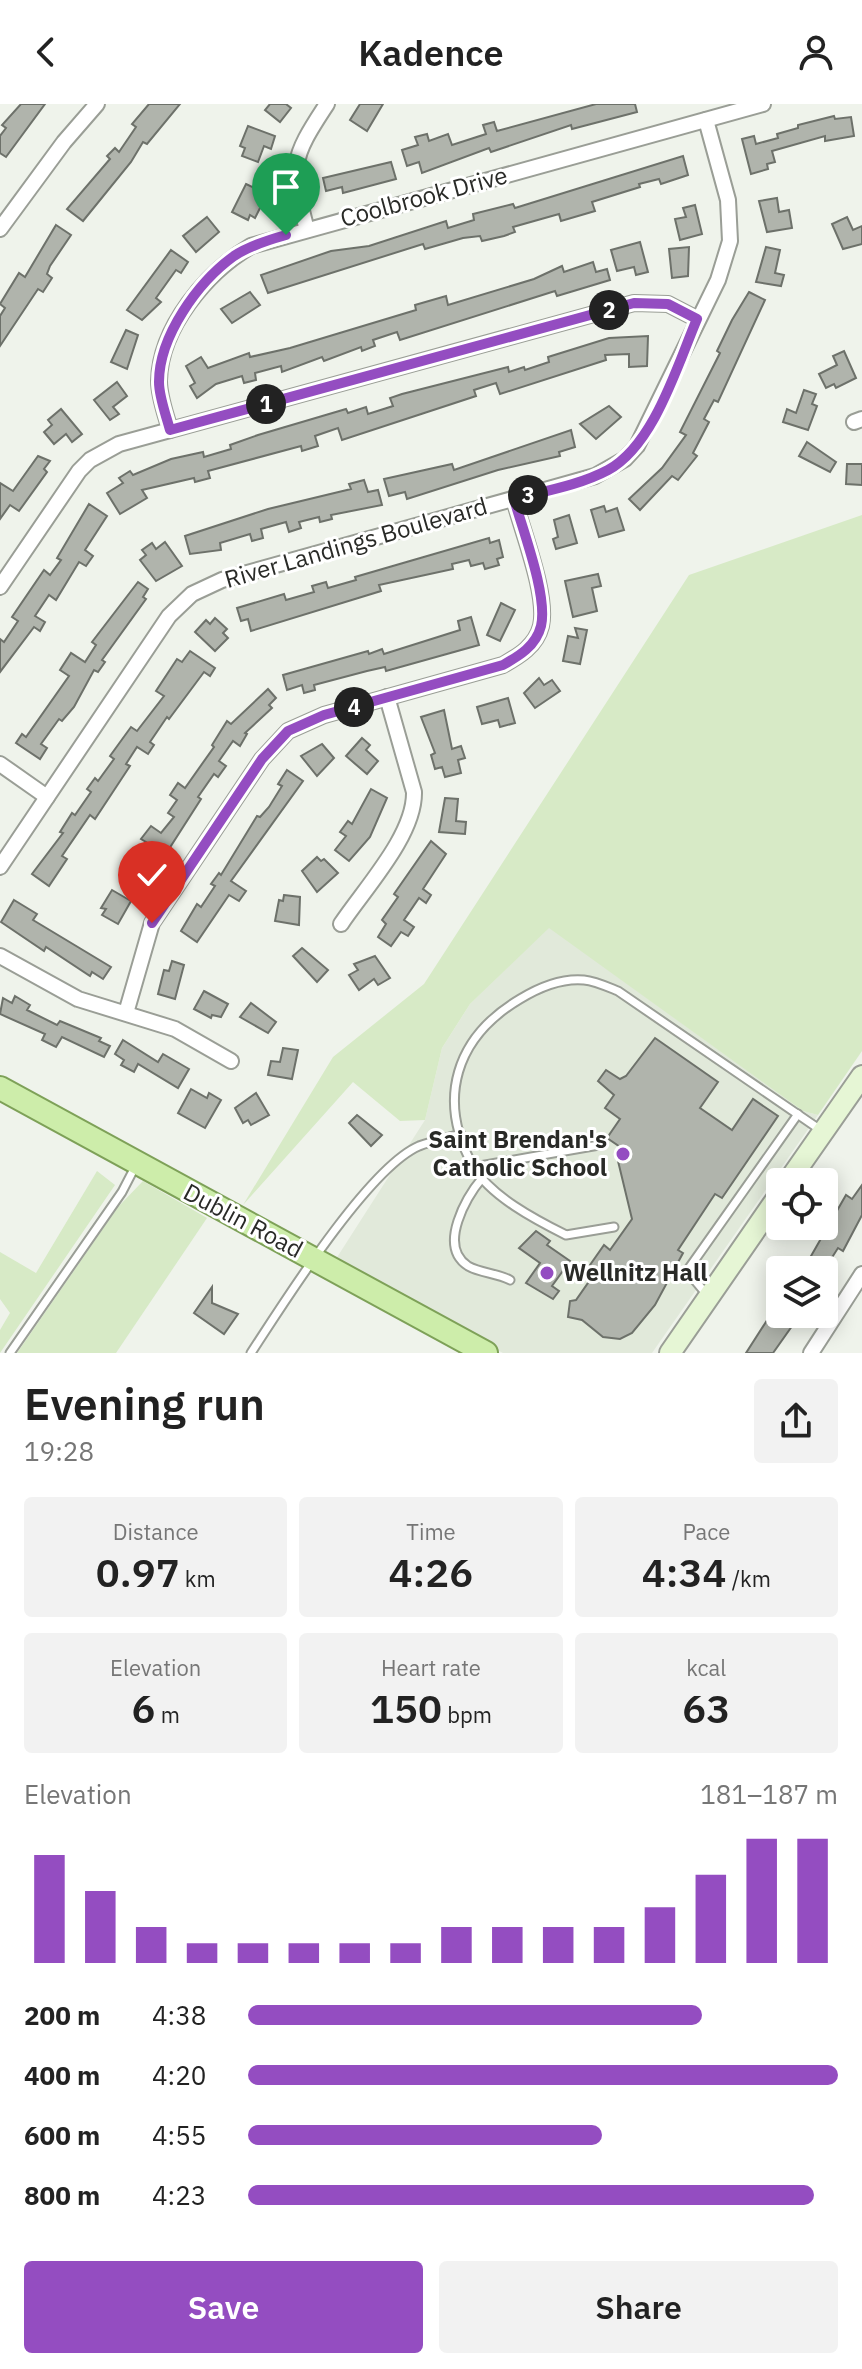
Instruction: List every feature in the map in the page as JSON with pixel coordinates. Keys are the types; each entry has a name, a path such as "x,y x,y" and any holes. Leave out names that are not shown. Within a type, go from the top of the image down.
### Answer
{"main road":[{"path":"798,1168 862,1076"},
{"name":"Dublin Road","path":"0,1088 486,1353"},
{"path":"670,1353 766,1214"}],"street":[{"path":"0,229 64,142 97,104"},
{"path":"307,230 293,171 308,132 327,104"},
{"name":"Coolbrook Drive","path":"170,430 158,385 161,362 169,339 186,309 234,256 251,246 763,104"},
{"name":"River Landings Boulevard","path":"0,867 169,616 192,594 222,580 595,476 625,459 647,431 726,261 731,222 706,120"},
{"path":"0,587 69,485 90,460 119,444 634,303 668,304 697,319"},
{"path":"126,1013 152,923 275,744 307,721 503,665 527,651 541,627 540,599 514,499"},
{"path":"341,924 406,829 414,805 414,792 387,697"},
{"path":"0,764 47,797"},
{"path":"0,956 78,999 175,1029 231,1061"},
{"path":"811,1353 862,1274"}],"lane":[{"path":"614,1227 566,1235 504,1196 474,1167 453,1112 458,1066 475,1036 506,1007 538,988 584,980 632,999 823,1132"},
{"path":"709,1297 687,1271 798,1114"},
{"path":"251,1353 312,1259 400,1158 417,1147 461,1134"},
{"path":"474,1167 599,1145"},
{"path":"10,1353 122,1192 137,1164"},
{"path":"483,1177 461,1211 456,1233 458,1252 467,1265 510,1280"}],"shaded area":[{"path":"549,927 803,1111 818,1115 781,1168 766,1168 766,1190 652,1353 503,1353 334,1262 425,1120 442,1048 470,1004"}],"green space":[{"path":"862,515 862,1051 818,1115 803,1111 549,928 470,1004 442,1048 425,1120 400,1121 353,1082 243,1205 333,1057 424,984 689,575"},
{"path":"97,1171 115,1185 0,1353 0,1330 10,1313 0,1299 0,1252 36,1273"},
{"path":"143,1181 207,1218 116,1353 17,1353 118,1207"}],"building":[{"path":"21,104 45,104 6,157 0,153 0,136 6,128 2,125"},
{"path":"149,104 180,104 147,144 143,142 131,162 83,221 67,209 110,159 107,156 115,148 119,152 136,127 132,124"},
{"path":"270,104 286,104 291,108 280,122 265,110"},
{"path":"360,104 383,104 367,131 350,120"},
{"path":"596,104 635,104 637,112 572,129 571,125 491,152 489,148 422,173 419,162 407,166 402,150 418,145 415,137 427,134 429,141 448,134 452,145 486,134 483,125 494,122 497,131"},
{"path":"834,116 835,119 851,117 854,136 825,141 825,136 772,151 775,162 767,164 768,169 751,174 742,139 754,136 756,144 778,138 777,134 798,128 798,125"},
{"path":"248,126 275,136 271,149 264,146 258,162 242,156 245,148 240,146"},
{"path":"683,156 688,175 661,184 659,179 639,184 640,187 592,202 595,211 561,221 559,214 513,227 515,232 482,241 480,236 463,238 425,249 423,244 268,293 261,275 331,251 369,246 446,221 448,228 474,220 473,214 513,204 515,208"},
{"path":"391,162 396,179 343,193 342,187 326,191 323,178"},
{"path":"246,184 267,194 255,218 250,215 248,220 232,212"},
{"path":"777,198 779,212 789,210 792,228 767,232 759,201"},
{"path":"695,205 702,234 680,240 675,219 686,217 683,208"},
{"path":"207,217 219,232 196,252 183,236"},
{"path":"847,217 853,230 862,226 862,244 843,249 832,224"},
{"path":"56,225 71,235 50,266 47,274 52,278 43,292 38,289 0,346 0,316 5,308 0,304 19,273 25,277"},
{"path":"640,242 648,272 636,275 634,267 617,271 611,250"},
{"path":"689,247 688,276 672,278 669,249"},
{"path":"766,247 780,250 775,273 784,275 781,286 756,282"},
{"path":"171,250 188,262 181,273 176,270 156,298 161,302 142,320 127,310"},
{"path":"593,262 596,272 607,269 610,280 557,296 555,291 400,340 397,332 373,340 375,346 362,351 361,347 324,361 322,357 282,372 281,366 255,373 256,380 244,383 242,376 216,384 197,398 190,386 195,383 186,366 201,357 208,368 249,353 250,357 290,348 416,310 415,305 446,296 448,305 534,279 562,266 564,272"},
{"path":"250,292 260,305 232,323 221,309"},
{"path":"749,292 765,300 718,402 714,400 704,419 709,422 693,453 697,456 678,480 672,476 640,510 629,499 662,468 686,435 680,432 720,353 717,351 732,320"},
{"path":"126,330 138,335 127,369 111,362"},
{"path":"648,336 647,366 629,367 629,354 605,355 606,360 500,394 496,383 474,390 476,396 342,440 338,428 315,436 318,446 302,451 301,446 208,471 210,478 195,482 194,478 142,490 147,498 120,514 107,493 123,483 119,478 130,471 133,475 171,459 203,452 204,457 231,449 230,445 258,435 346,409 348,413 366,407 368,414 393,406 390,398 402,394 508,367 509,372 524,367 525,370 549,362 548,357 609,338"},
{"path":"844,351 856,378 836,388 834,384 826,388 819,374 837,365 833,356"},
{"path":"117,382 127,396 113,407 119,414 110,420 94,400"},
{"path":"804,390 816,394 812,404 817,406 808,430 783,422 787,409 796,413"},
{"path":"609,406 621,417 596,439 580,424"},
{"path":"61,409 82,434 72,442 66,434 54,444 44,432 52,425 48,420"},
{"path":"571,430 575,447 559,452 560,456 498,470 407,499 405,492 389,496 384,479 452,464 454,470"},
{"path":"807,442 836,462 830,472 799,456"},
{"path":"38,456 50,461 44,469 47,472 19,511 10,505 0,519 0,483 13,491"},
{"path":"847,464 862,464 862,485 846,484"},
{"path":"364,480 368,492 378,490 382,505 331,515 332,519 320,522 319,517 299,522 301,528 289,532 286,522 261,529 263,538 252,541 250,534 220,543 221,550 190,554 185,536 268,509 351,489 349,484"},
{"path":"89,504 107,516 85,550 93,556 86,566 79,562 56,600 49,595 35,616 45,622 40,631 34,627 0,672 0,639 4,642 18,621 12,617 44,570 50,575 61,560 57,558"},
{"path":"604,506 606,512 617,508 624,530 599,537 591,510"},
{"path":"569,515 577,543 556,549 553,539 558,537 554,520"},
{"path":"489,538 490,543 499,540 503,557 497,559 499,565 485,569 483,563 471,566 469,560 452,564 453,569 379,585 381,591 251,631 248,619 241,621 237,608 284,594 286,600 314,592 312,586 326,582 328,588 356,580 355,577"},
{"path":"165,542 182,566 156,581 140,560 146,555 142,550 152,543 156,549"},
{"path":"598,574 601,586 592,588 597,611 573,617 565,581"},
{"path":"138,582 148,589 143,597 146,599 102,660 105,662 98,672 94,670 74,707 62,721 59,719 41,744 47,748 40,759 16,743 22,734 26,737 69,676 60,670 71,653 85,662 96,645 92,642"},
{"path":"501,603 515,610 500,641 487,635"},
{"path":"471,617 479,645 386,671 385,667 314,685 315,690 304,693 302,685 287,690 283,675 368,651 369,654 382,649 384,654 460,630 458,621"},
{"path":"215,618 227,629 223,633 228,638 215,651 195,632 206,620 210,624"},
{"path":"575,628 587,630 580,664 563,661 568,636 578,638"},
{"path":"190,651 215,668 210,676 204,672 169,719 167,717 150,742 154,745 148,754 137,747 126,764 130,766 95,819 90,815 62,856 67,859 49,886 32,874 63,833 60,832 72,813 75,815 91,792 87,789 95,778 98,781 114,759 110,756 131,727 137,731 164,696 156,691 177,659 182,662"},
{"path":"539,678 544,685 552,680 560,691 535,708 524,693"},
{"path":"268,689 276,698 269,705 272,708 245,733 240,746 233,741 219,761 226,766 218,777 214,774 198,797 201,799 151,877 144,872 136,884 122,875 146,842 141,839 151,826 161,833 174,817 168,813 177,800 170,795 178,783 185,788 214,747 212,745 227,721 231,724"},
{"path":"508,698 515,723 500,727 498,720 482,724 477,707"},
{"path":"444,710 452,749 461,746 465,758 458,760 461,773 445,777 442,767 435,769 431,755 435,753 421,717"},
{"path":"362,738 370,745 366,750 378,761 367,774 346,756"},
{"path":"322,744 334,758 317,776 301,756"},
{"path":"287,770 303,781 231,881 246,891 239,901 229,895 197,942 181,931 197,904 201,907 215,886 211,884 219,873 221,875 257,816 260,817 269,807 282,786 278,784"},
{"path":"371,789 387,798 370,837 349,861 335,850 346,836 340,832 348,821 352,824"},
{"path":"445,798 458,799 456,821 466,822 465,834 439,832"},
{"path":"431,841 446,854 423,889 431,895 426,903 419,898 404,920 414,927 408,936 401,932 391,946 378,937 386,924 382,920 398,897 394,894"},
{"path":"317,857 321,861 324,859 338,873 317,892 302,871"},
{"path":"112,890 131,901 118,924 102,915 106,909 101,908"},
{"path":"284,895 300,897 299,925 275,921 279,900 283,901"},
{"path":"14,900 37,914 33,920 111,967 103,979 92,972 90,976 46,947 44,951 1,922"},
{"path":"302,948 328,970 317,982 293,956"},
{"path":"375,956 390,978 378,985 374,979 359,990 349,975 358,970 354,964"},
{"path":"172,961 184,965 175,999 158,994 164,970 169,971"},
{"path":"204,991 228,1004 221,1017 212,1015 211,1018 194,1009"},
{"path":"15,996 30,1005 27,1010 57,1025 60,1021 101,1038 99,1041 110,1046 104,1057 62,1037 56,1047 42,1040 45,1034 0,1014 3,998 12,1003"},
{"path":"251,1003 276,1022 268,1033 240,1017"},
{"path":"655,1038 718,1082 700,1108 732,1130 753,1099 778,1116 722,1198 715,1194 678,1250 683,1253 655,1305 632,1333 620,1339 603,1337 582,1320 568,1317 570,1301 576,1300 597,1270 590,1265 604,1245 610,1250 632,1219 618,1161 626,1151 607,1138 620,1119 605,1108 614,1095 598,1081 606,1070 620,1079 626,1076"},
{"path":"123,1040 158,1062 163,1054 189,1069 178,1088 138,1064 134,1072 121,1065 124,1060 115,1054"},
{"path":"283,1048 298,1050 292,1079 268,1075 271,1061 280,1062"},
{"path":"191,1089 207,1098 209,1093 221,1100 205,1128 178,1113"},
{"path":"256,1093 269,1115 251,1125 248,1120 243,1123 235,1108"},
{"path":"357,1115 382,1135 371,1146 349,1123"},
{"path":"862,1185 862,1215 843,1251 838,1248 833,1256 811,1256 820,1240 838,1240 838,1209 846,1195 852,1199"},
{"name":"Wellnitz Hall","path":"536,1231 550,1241 547,1245 570,1261 552,1286 559,1291 553,1299 526,1283 540,1263 519,1248"},
{"path":"212,1287 212,1303 238,1314 224,1334 194,1313"},
{"path":"766,1322 766,1328 791,1328 773,1353 746,1353"}],"place":[{"name":"Saint Brendan's Catholic School","path":"623,1154"},
{"name":"Wellnitz Hall","path":"547,1273"}],"route":[{"path":"152,923 262,759 288,731 324,715 503,665 527,651 541,627 540,599 514,499 595,476 625,459 647,431 697,319 668,304 634,303 170,430 158,385 161,362 169,339 186,309 206,283 234,256 251,246 286,235"}]}
